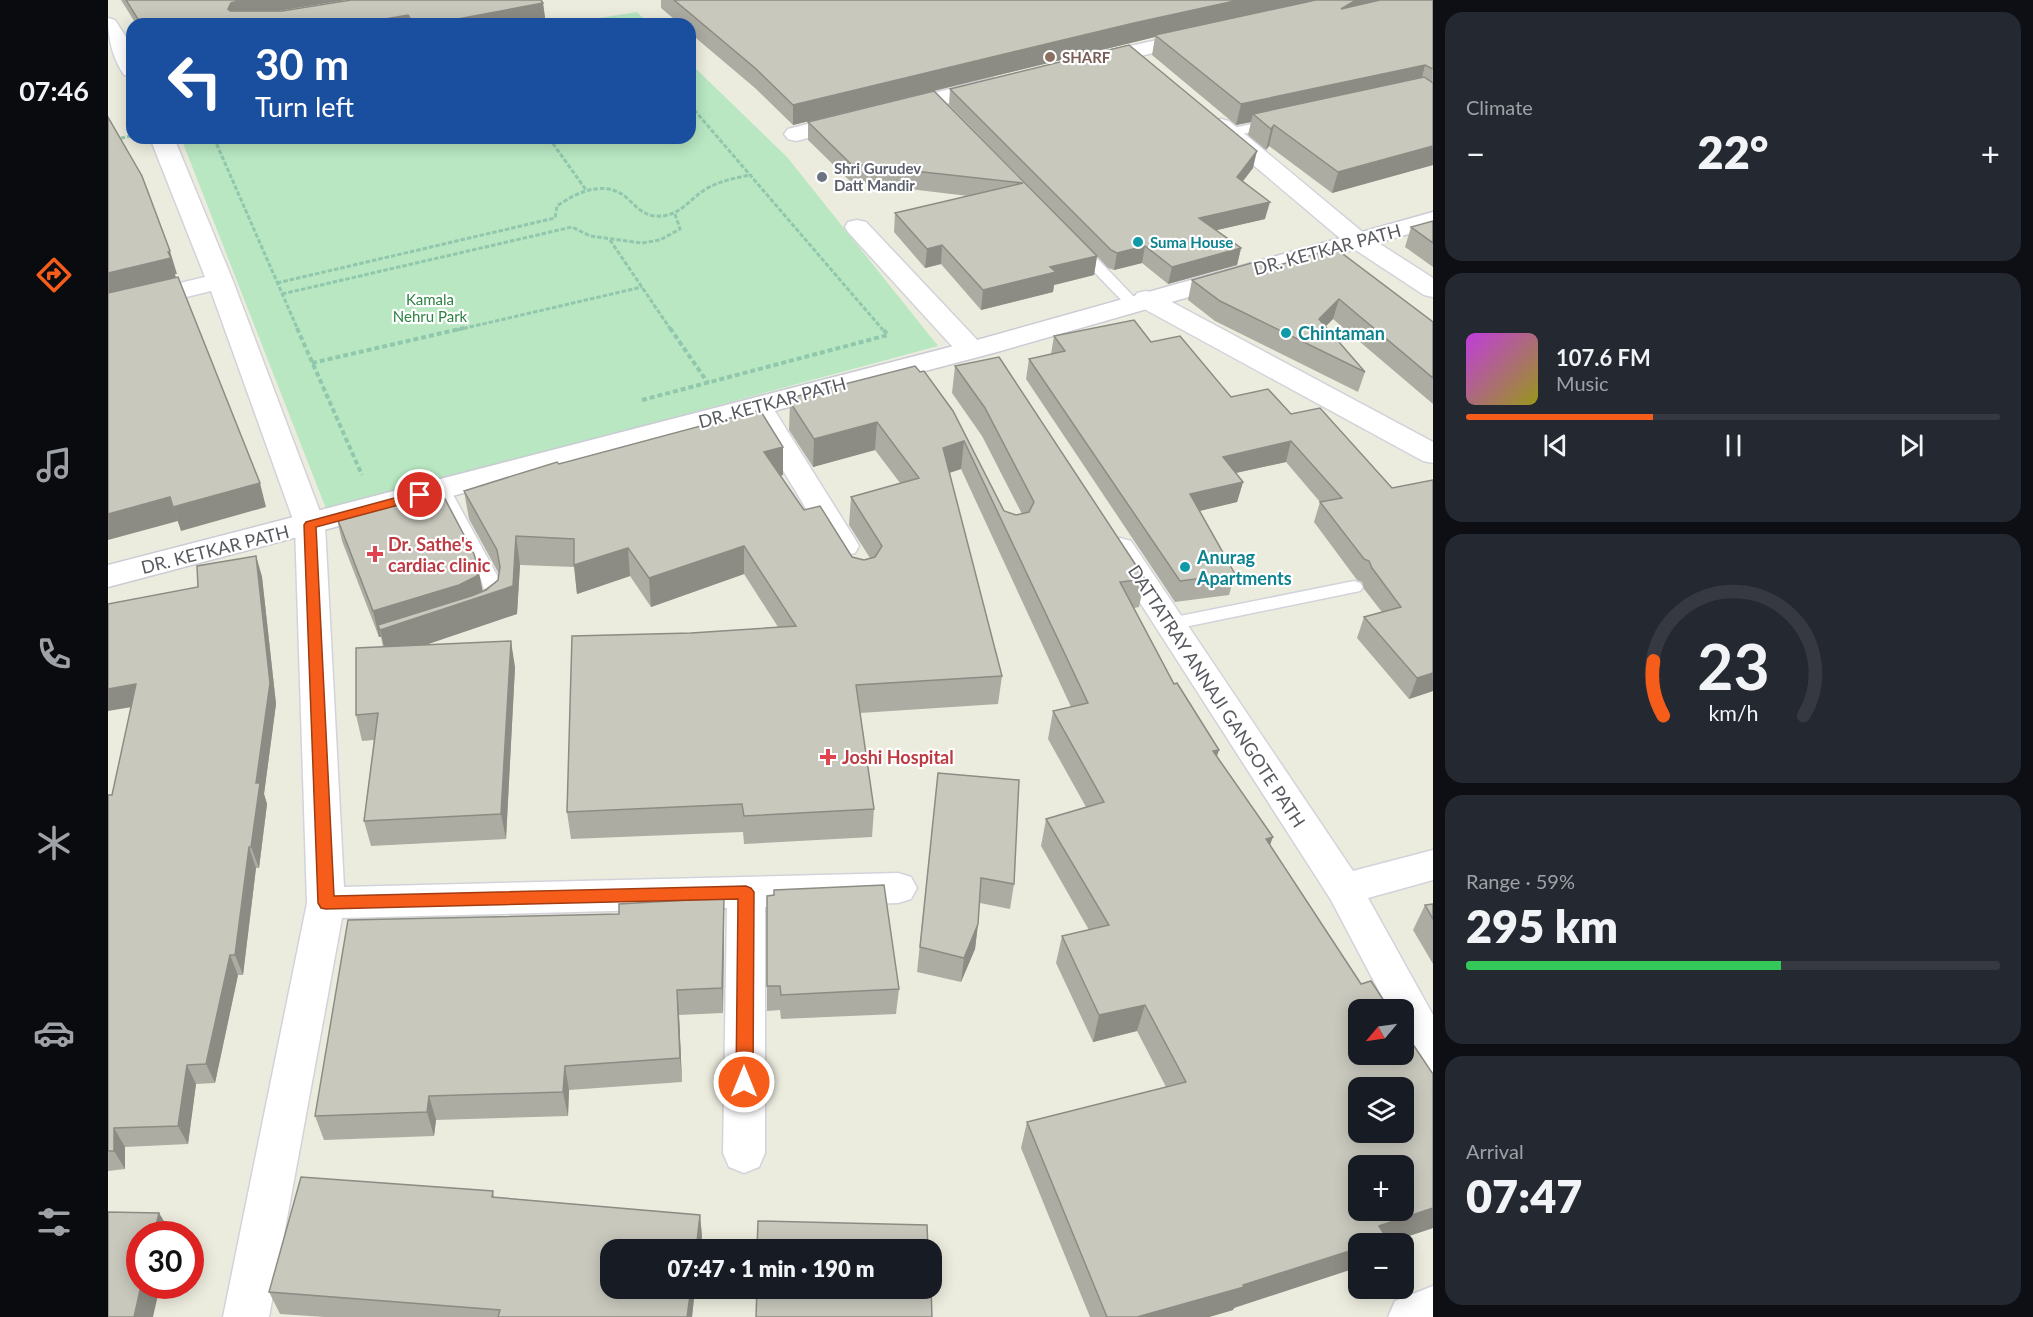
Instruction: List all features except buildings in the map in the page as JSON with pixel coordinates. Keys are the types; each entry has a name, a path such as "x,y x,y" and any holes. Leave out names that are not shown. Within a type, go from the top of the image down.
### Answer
{"street":[{"path":"108,24 126,42"},
{"path":"1073,66 1213,33"},
{"path":"1131,51 1149,66"},
{"path":"796,134 939,104 1016,80"},
{"path":"1203,111 1356,240 1433,289"},
{"path":"164,144 220,281 310,525 326,903 246,1317"},
{"name":"DR. KETKAR PATH","path":"108,576 310,525 979,348 1433,219"},
{"path":"857,227 1006,376"},
{"path":"108,308 220,281"},
{"path":"1139,301 1433,454"},
{"path":"915,365 934,392"},
{"path":"758,406 856,565"},
{"name":"DATTATRAY ANNAJI GANGOTE PATH","path":"1105,525 1344,889 1433,1054"},
{"path":"1344,889 1433,865"},
{"path":"326,903 898,888"},
{"path":"744,1153 746,892"},
{"path":"1411,1317 1433,1308"}],"lane":[{"path":"1229,133 1284,121"},
{"path":"1066,235 1139,301"},
{"path":"442,489 490,579 494,593 492,606 478,613"},
{"path":"1170,624 1354,587"}],"path":[{"path":"639,401 888,335 696,112"},
{"path":"108,141 126,137"},
{"path":"217,144 361,475 373,472"},
{"path":"553,144 586,190"},
{"path":"277,283 555,218 557,206 570,195 586,190 609,189 622,194 636,208 653,217 675,214 687,208 695,197 707,188 727,180 750,175"},
{"path":"282,294 572,227 583,235 610,240 623,238 653,243 667,239 680,229 675,214"},
{"path":"610,240 708,383"},
{"path":"312,363 642,287"}],"green space":[{"path":"637,12 643,18 600,18"},
{"name":"Kamala Nehru Park","path":"696,69 787,157 938,346 327,511 183,144 696,144"}],"place":[{"name":"SHARF","path":"1050,57"},
{"name":"Shri Gurudev Datt Mandir","path":"822,177"},
{"name":"Suma House","path":"1138,242"},
{"name":"Chintaman","path":"1286,333"},
{"name":"Dr. Sathe's cardiac clinic","path":"375,554"},
{"name":"Anurag Apartments","path":"1185,567"},
{"name":"Joshi Hospital","path":"828,757"}],"route":[{"path":"420,495 310,525 326,903 746,892 744,1082"}]}
